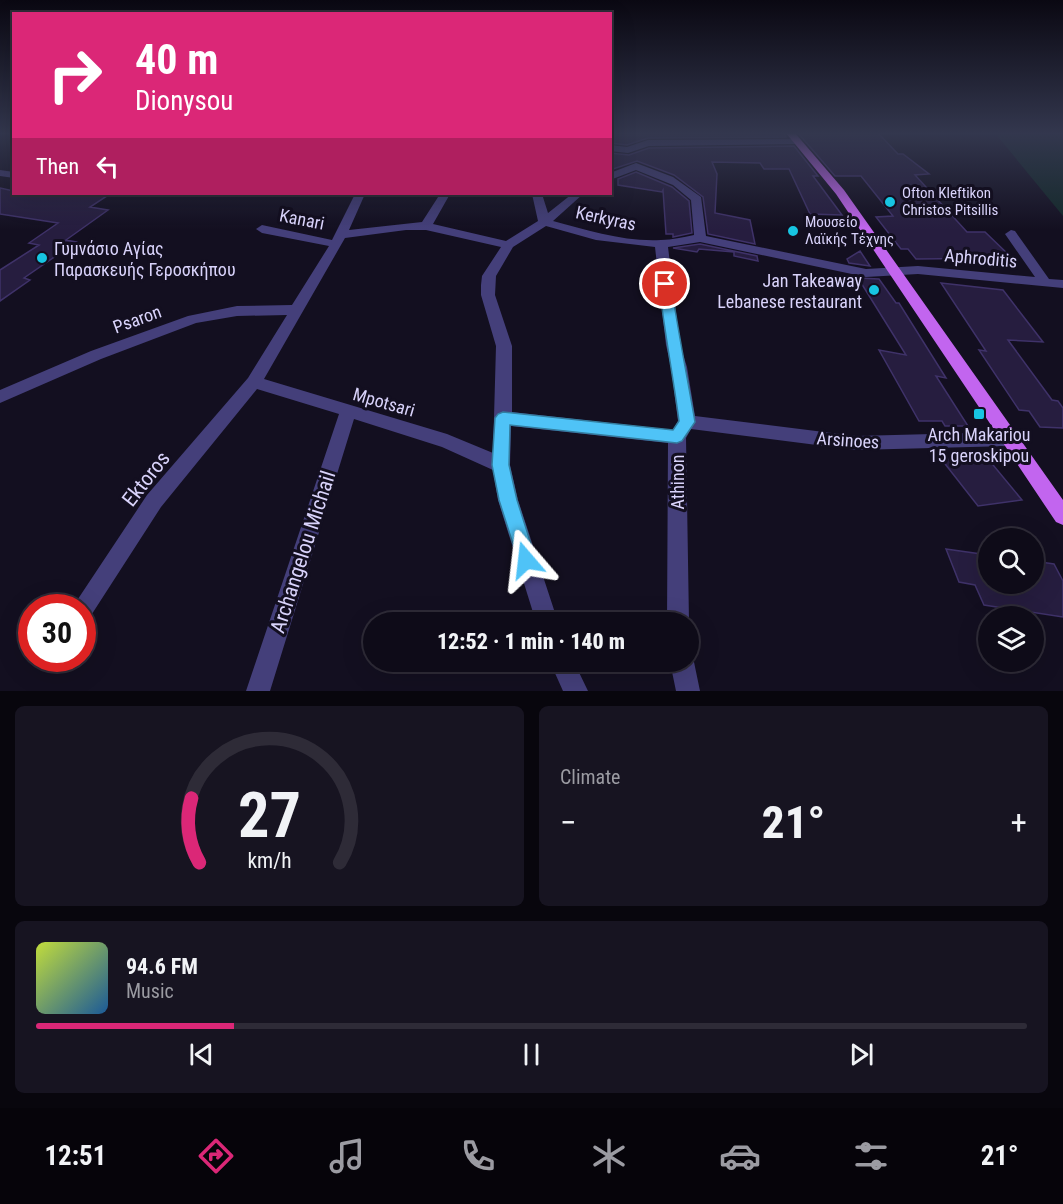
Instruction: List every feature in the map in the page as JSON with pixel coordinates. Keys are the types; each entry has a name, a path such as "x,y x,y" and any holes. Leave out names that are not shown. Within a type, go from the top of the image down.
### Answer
{"main road":[{"path":"818,165 840,192 896,272 1063,516"}],"street":[{"path":"612,176 636,166 665,176 681,185 697,199 699,238 661,244 673,345 679,367 687,422"},
{"name":"Ektoros","path":"92,594 154,501 254,382 338,239 360,195"},
{"path":"426,226 444,195"},
{"path":"537,195 544,222"},
{"path":"545,612 508,500 501,465 504,346 488,295 488,285 489,276 508,245 544,222 577,195"},
{"name":"Kerkyras","path":"544,222 617,240 661,244"},
{"name":"Kanari","path":"262,229 338,239 405,226 426,226 508,245"},
{"path":"1011,234 1045,282"},
{"name":"Aphroditis","path":"699,238 866,273 918,270 1063,284"},
{"name":"Psaron","path":"0,397 96,355 193,319 237,311 296,310"},
{"name":"Mpotsari","path":"254,382 447,441 501,465"},
{"name":"Archangelou Michail","path":"258,691 348,412"},
{"path":"503,418 677,437"},
{"name":"Athinon","path":"678,612 677,437 687,422"},
{"name":"Arsinoes","path":"687,422 856,443 1009,439"},
{"path":"567,672 576,691"},
{"path":"684,672 688,691"}],"green space":[{"path":"1021,165 1063,165 1063,216"}],"building":[{"path":"612,165 624,165 612,169"},
{"path":"648,165 713,165 717,174 715,213 750,220 755,244 708,234 703,197 674,175"},
{"path":"761,165 809,165 818,176 813,176 842,215 810,214 789,169 764,169"},
{"path":"826,165 918,165 929,174 915,175 967,232 985,232 1012,258 916,259 908,249 901,249 876,217 893,216 861,176 835,176"},
{"path":"636,172 672,187 689,201 692,233 673,237 673,234 666,234 663,190 662,192 618,185 618,179"},
{"path":"0,188 12,191 12,195 108,195 90,207 108,210 66,240 76,242 24,278 30,280 0,301 0,270 39,245 29,243 58,223 0,214"},
{"path":"700,244 757,256 758,261 734,256 734,252 699,249 697,252 673,248"},
{"path":"860,251 870,266 849,263 847,259"},
{"path":"858,278 879,279 896,303 899,303 946,378 936,376 968,426 945,426 942,421 919,421 879,350 906,355"},
{"path":"941,283 1003,290 1043,342 1008,340 1052,400 1058,401 1063,408 1063,428 1040,427 1029,411 1019,410 979,350 986,351"},
{"path":"984,454 1022,500 978,506 942,460"},
{"path":"946,549 978,554 978,592 975,585 959,582"},
{"path":"1044,562 1054,564 1063,581 1063,617 1044,614 1044,606 984,605 979,594 1044,594"}],"place":[{"name":"Ofton Kleftikon Christos Pitsillis","path":"890,202"},
{"name":"Μουσείο Λαϊκής Τέχνης","path":"793,231"},
{"name":"Γυμνάσιο Αγίας Παρασκευής Γεροσκήπου","path":"42,258"},
{"name":"Jan Takeaway Lebanese restaurant","path":"874,290"},
{"name":"Arch Makariou 15 geroskipou","path":"979,414"}],"route":[{"path":"526,560 508,500 501,465 503,418 677,437 687,422 665,284"}]}
